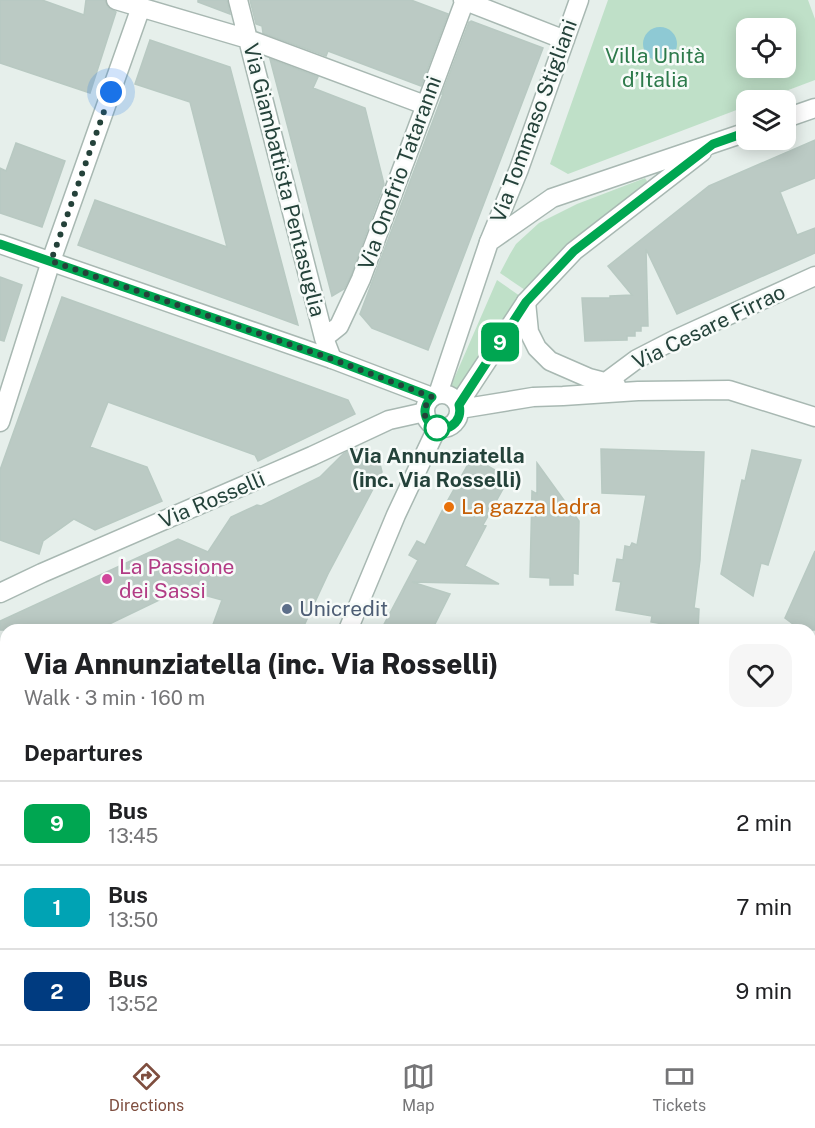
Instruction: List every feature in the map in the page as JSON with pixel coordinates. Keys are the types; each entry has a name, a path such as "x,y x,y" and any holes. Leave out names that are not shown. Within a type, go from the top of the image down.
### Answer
{"street":[{"path":"116,0 248,39 425,105"},
{"name":"Via Giambattista Pentasuglia","path":"238,0 324,338 332,359"},
{"path":"464,0 565,39"},
{"name":"Via Onofrio Tataranni","path":"324,338 339,326 361,279 464,0"},
{"name":"Via Tommaso Stigliani","path":"432,401 489,242 519,169 579,0"},
{"path":"0,422 51,261 141,7"},
{"path":"796,115 815,108"},
{"path":"489,242 552,198 736,136"},
{"path":"432,401 428,422 437,428 445,429 453,425 458,419 459,407 526,302 574,251 713,144"},
{"path":"0,243 332,359 432,401 449,395 455,399 459,407"},
{"name":"Via Cesare Firrao","path":"606,382 637,359 674,340 815,276"},
{"path":"526,302 529,332 537,348 550,361 589,378 638,391"},
{"path":"459,407 533,397 638,391 729,390 815,417"},
{"name":"Via Rosselli","path":"0,593 432,401"},
{"path":"351,624 396,515 437,428"}],"green space":[{"name":"Villa Unità d’Italia","path":"608,0 808,0 815,19 815,80 788,90 736,90 736,110 568,174 550,164"},
{"path":"645,178 647,181 645,185 525,290 500,273 516,244 539,223 577,204"},
{"path":"497,280 520,296 458,392 455,388 450,388"}],"water":[{"path":"660,27 672,32 677,44 672,56 660,61 648,56 643,44 648,32"}],"building":[{"path":"0,0 42,0 84,15 86,0 105,0 108,7 116,12 90,93 0,63"},
{"path":"198,0 227,0 230,14 198,2"},
{"path":"250,0 411,0 448,14 421,86 328,51 326,56 263,33 262,26 256,24"},
{"path":"471,21 543,48 428,350 372,328 360,314"},
{"path":"150,40 230,67 298,325 78,245 95,200 227,247 190,102 135,84"},
{"path":"270,59 318,77 313,88 365,108 384,184 351,275 344,289 332,296"},
{"path":"815,140 815,178 780,192 797,235 815,228 815,253 677,314 646,249 648,326 641,326 641,331 635,331 635,336 627,336 627,340 585,341 582,298 632,295 608,266 709,186"},
{"path":"16,143 65,161 42,227 0,213 0,168 6,171"},
{"path":"0,277 22,285 4,341 0,340"},
{"path":"62,297 348,400 355,414 258,461 255,455 108,402 90,447 147,467 162,501 95,530 74,519 43,541 39,554 0,540 0,470"},
{"path":"368,449 377,455 382,472 328,574 305,624 213,624 222,600 182,589 109,624 0,624 0,621 178,539 208,552 231,517 257,505 261,506 320,477 350,450"},
{"path":"601,449 704,452 700,560 694,608 699,609 698,624 663,624 651,622 652,616 616,610 621,582 613,581 617,559 623,560 625,546 630,547 632,543 637,545 646,495 602,493"},
{"path":"752,450 801,460 768,565 761,563 753,596 721,574 742,480 745,481"},
{"path":"472,457 509,478 483,525 486,526 465,566 499,584 412,582 450,594 435,624 384,624 418,560 409,555 417,541 425,545"},
{"path":"537,463 579,521 578,574 573,573 573,585 550,585 550,578 530,577 532,491 537,494"},
{"path":"815,551 815,624 793,624 785,618"}],"bus line":[{"name":"9","path":"0,244 332,359 432,397 426,406 425,416 432,426 445,429 458,419 459,405 526,302 574,251 713,144 736,136"}],"place":[{"name":"Via Annunziatella (inc. Via Rosselli)","path":"437,428"},
{"name":"La gazza ladra","path":"449,507"},
{"name":"La Passione dei Sassi","path":"107,579"},
{"name":"Unicredit","path":"287,609"}],"route":[{"path":"111,92 51,261 332,359 432,397 426,406 425,416 428,422 437,428"}]}
